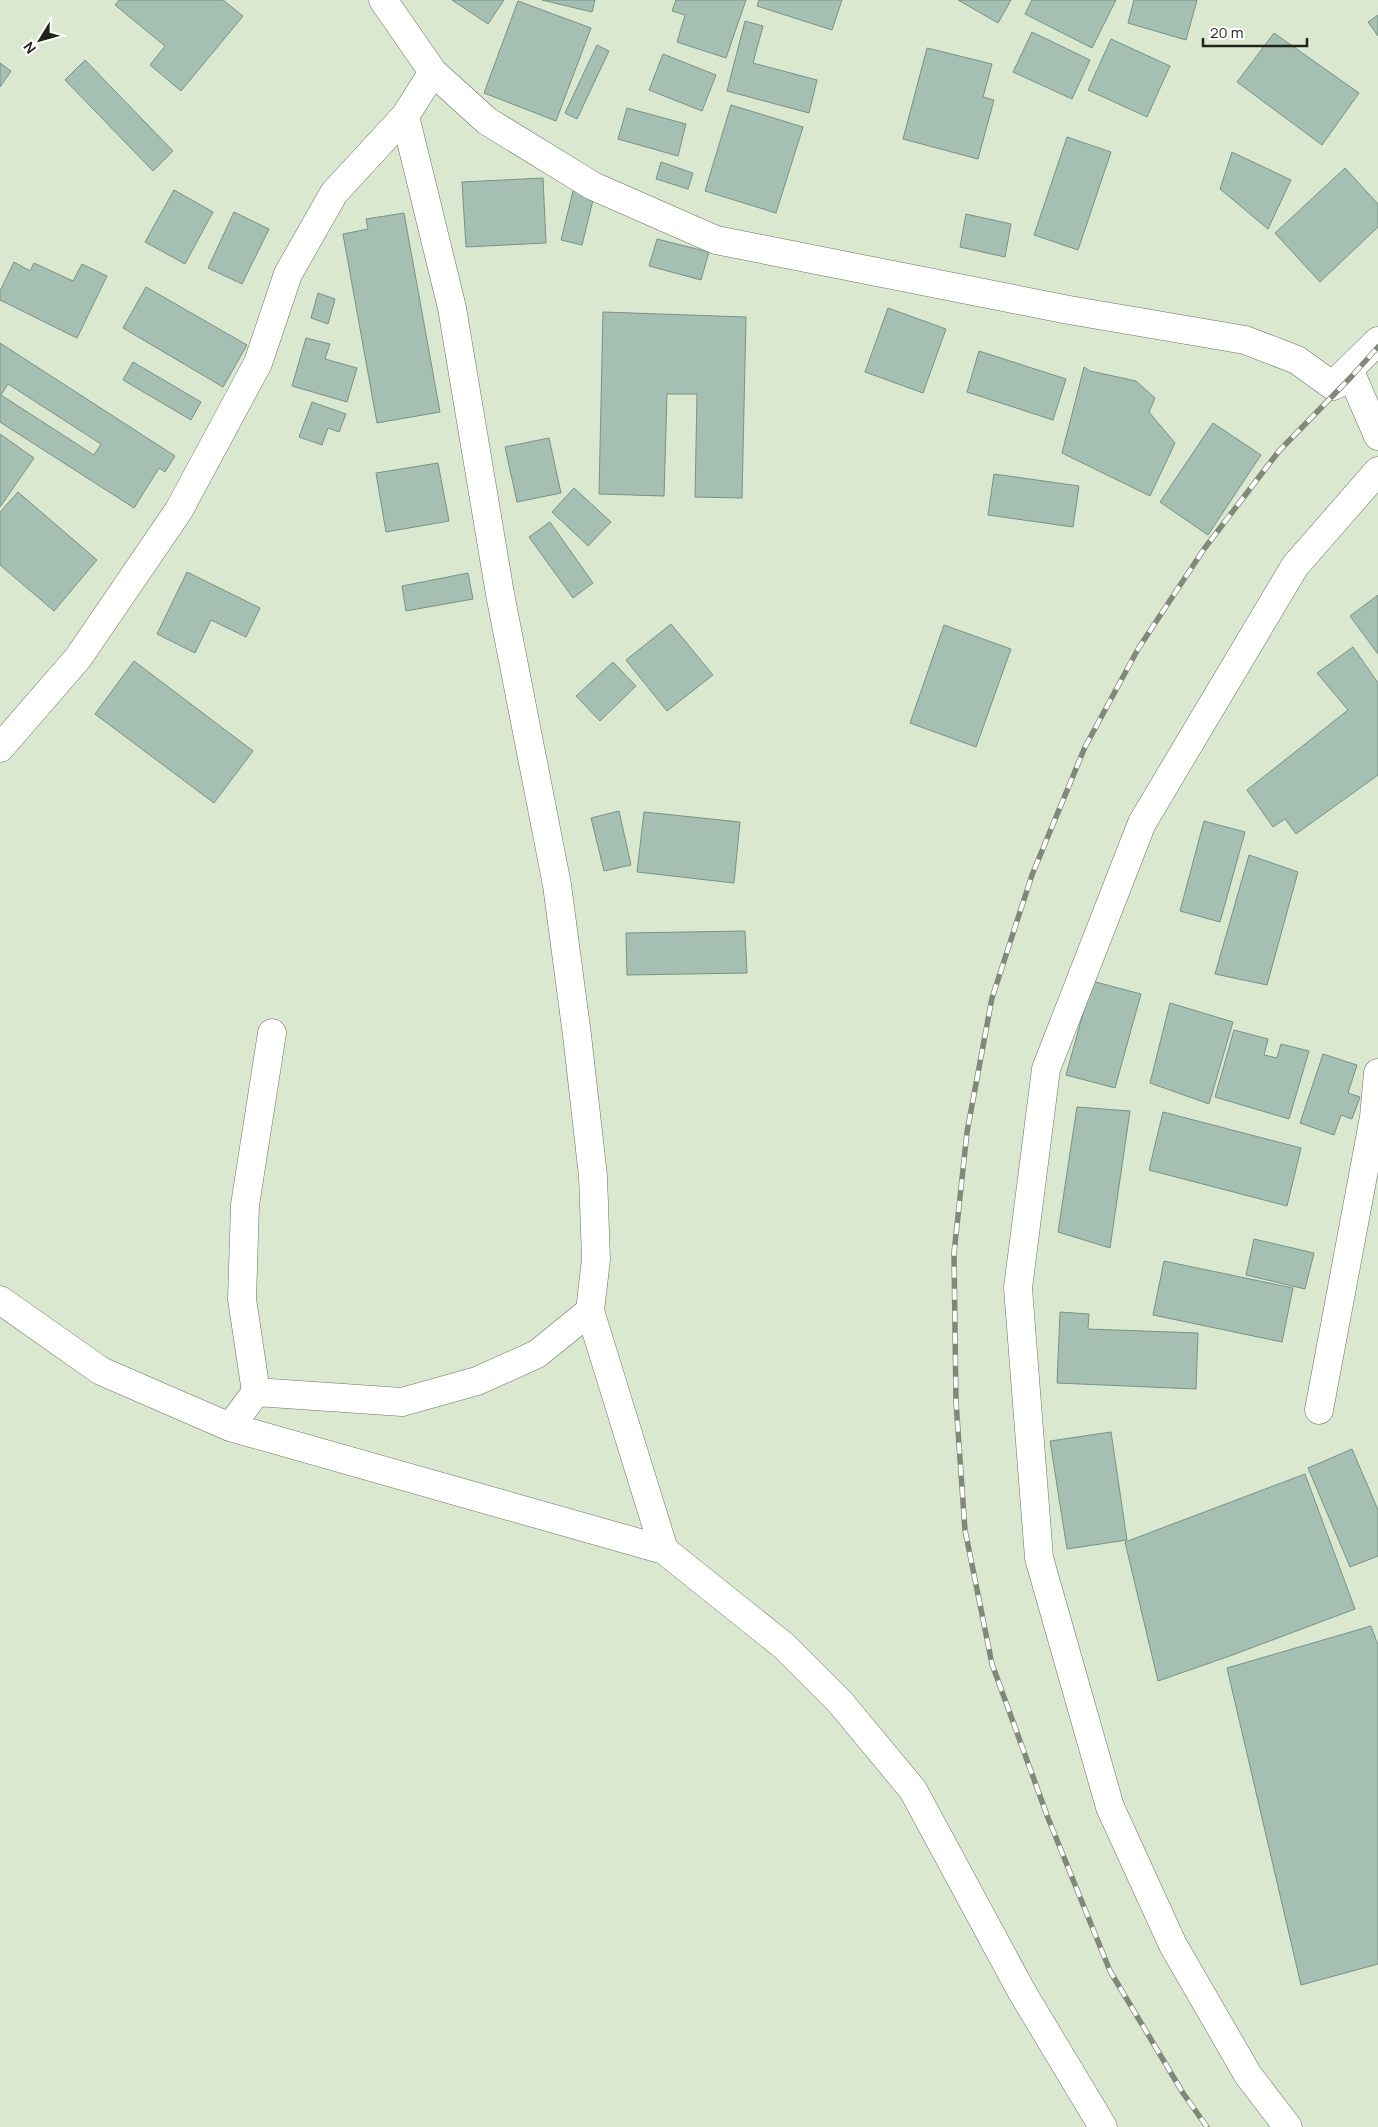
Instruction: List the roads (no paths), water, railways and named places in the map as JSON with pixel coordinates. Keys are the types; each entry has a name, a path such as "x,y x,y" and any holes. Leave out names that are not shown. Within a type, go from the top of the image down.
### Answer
{"street":[{"path":"383,0 433,72 487,121 593,186 716,240 1069,310 1245,340 1297,360 1333,386"},
{"path":"0,748 78,658 179,510 258,363 288,274 334,193 405,116 433,72"},
{"path":"405,116 452,308 500,594 557,885 593,1176 596,1259 590,1311 664,1550"},
{"path":"1333,386 1378,340"},
{"path":"1333,386 1352,376 1378,436"},
{"path":"1288,2127 1248,2075 1173,1945 1110,1806 1039,1558 1018,1288 1046,1069 1142,823 1295,566 1378,471"},
{"path":"230,1426 256,1392 242,1299 245,1205 272,1033"},
{"path":"1319,1410 1376,1119 1378,1073"},
{"path":"0,1300 101,1371 230,1426 664,1550 784,1646 840,1702 913,1790 1022,1992 1103,2127"},
{"path":"256,1392 402,1402 477,1381 536,1354 590,1311"}],"railway":[{"path":"1207,2127 1183,2093 1110,1971 1048,1818 992,1664 965,1530 956,1402 954,1253 967,1132 992,998 1032,875 1085,747 1138,649 1204,549 1279,451 1378,347"}]}
